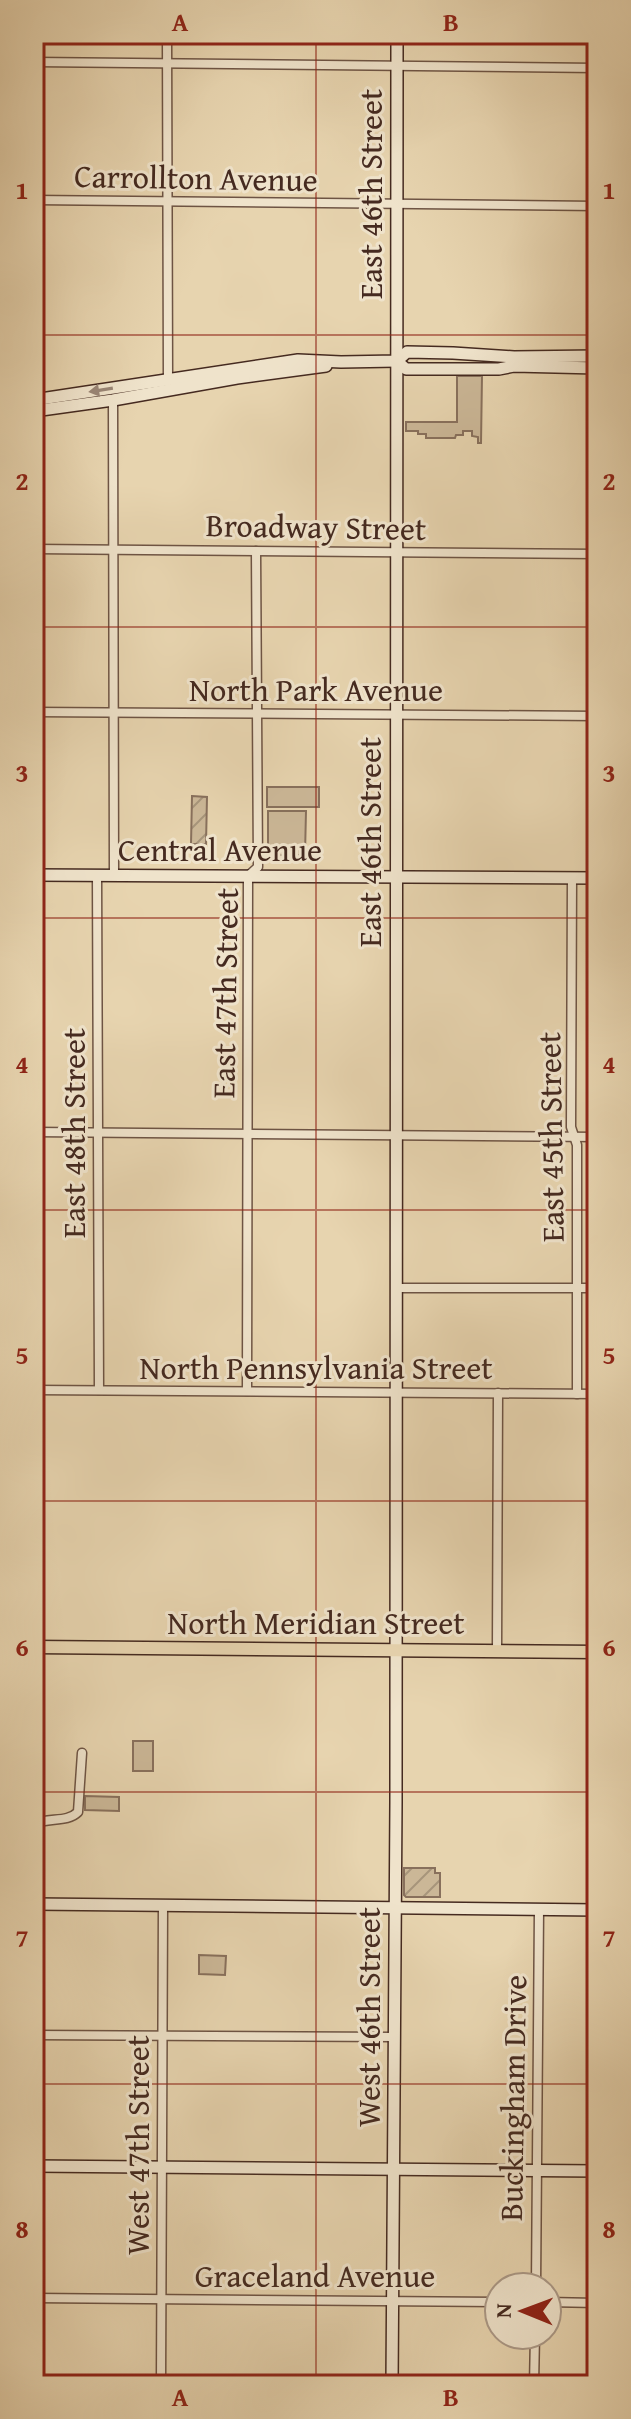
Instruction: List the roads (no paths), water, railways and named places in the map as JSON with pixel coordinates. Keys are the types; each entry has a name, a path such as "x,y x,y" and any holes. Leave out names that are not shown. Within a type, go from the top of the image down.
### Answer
{"main road":[{"name":"East 46th Street","path":"395,1650 397,34"},
{"path":"34,400 298,360 397,361 407,352 514,357 597,356"},
{"path":"397,361 406,369 499,369 514,366 597,368"},
{"path":"34,411 341,362"},
{"name":"Central Avenue","path":"34,875 597,878"},
{"name":"North Meridian Street","path":"34,1647 597,1652"},
{"name":"West 46th Street","path":"392,2385 395,1650"},
{"path":"34,1904 597,1910"},
{"path":"34,2166 597,2171"}],"street":[{"path":"167,34 168,380"},
{"path":"34,62 597,68"},
{"name":"Carrollton Avenue","path":"34,200 597,206"},
{"path":"113,400 114,875"},
{"name":"Broadway Street","path":"34,549 597,554"},
{"name":"East 47th Street","path":"247,1391 248,876 258,867 256,551"},
{"name":"North Park Avenue","path":"34,712 597,716"},
{"name":"East 48th Street","path":"97,875 99,1390"},
{"name":"East 45th Street","path":"572,878 571,1127 577,1145 577,1394"},
{"path":"34,1132 597,1137"},
{"path":"396,1288 597,1288"},
{"name":"North Pennsylvania Street","path":"34,1390 597,1394"},
{"path":"497,1651 498,1393"},
{"path":"34,1824 49,1819 70,1819 78,1812 82,1753"},
{"name":"West 47th Street","path":"161,2385 163,1906"},
{"name":"Buckingham Drive","path":"536,2271 539,1909"},
{"path":"34,2035 395,2037"},
{"name":"Graceland Avenue","path":"34,2298 483,2302"},
{"path":"563,2302 597,2303"},
{"path":"534,2385 535,2351"}]}
